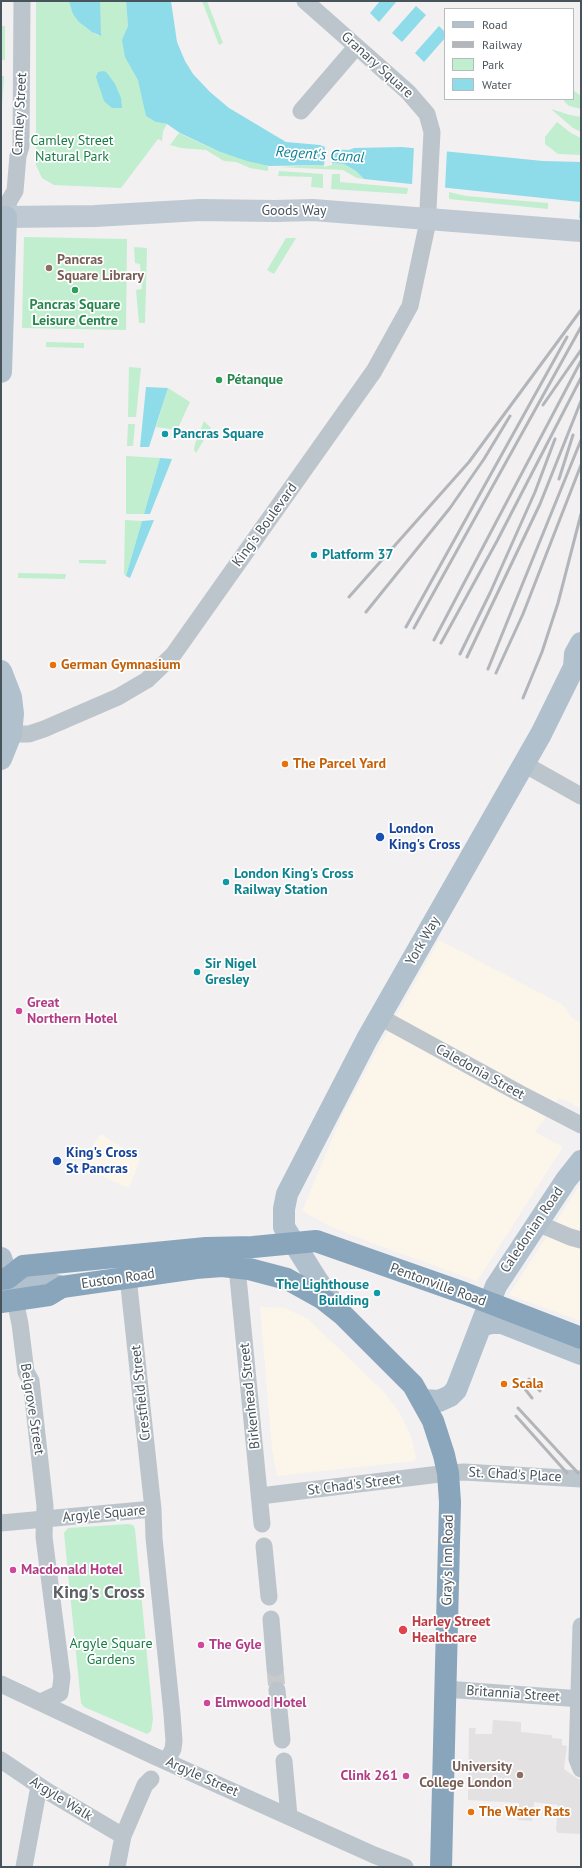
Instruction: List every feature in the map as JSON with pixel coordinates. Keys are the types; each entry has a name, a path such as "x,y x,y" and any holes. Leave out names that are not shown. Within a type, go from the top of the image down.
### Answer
{"highway":[{"name":"Pentonville Road","path":"206,1248 253,1247 289,1235 316,1241 489,1303 581,1338"},
{"name":"Euston Road","path":"5,1279 23,1266 206,1248"},
{"name":"Euston Road","path":"8,1301 49,1295 62,1287 128,1277 196,1268 237,1267"},
{"name":"Gray's Inn Road","path":"237,1267 271,1274 298,1285 323,1299 342,1314 403,1374 422,1400 439,1437 448,1473 450,1502 441,1867"}],"main road":[{"path":"1,372 4,209"},
{"name":"York Way","path":"289,1235 284,1209 290,1185 380,1017 524,764 578,664 575,654 581,643"},
{"path":"1,671 8,687 13,707 11,734 1,759"},
{"name":"Caledonian Road","path":"422,1400 438,1401 450,1396 456,1390 496,1286 566,1180 581,1161"},
{"name":"Gray's Inn Road","path":"289,1235 317,1280 342,1314"},
{"path":"1,1258 8,1301"},
{"path":"5,1279 24,1285 47,1283 62,1287"},
{"path":"481,1326 491,1323 502,1323 581,1354"}],"street":[{"name":"Camley Street","path":"4,209 15,191 18,156 21,146 22,1"},
{"name":"Granary Square","path":"305,1 422,107 431,125 432,139 428,203"},
{"path":"301,111 356,47"},
{"name":"Goods Way","path":"4,209 95,216 200,210 312,210 571,230"},
{"name":"King's Boulevard","path":"11,734 29,734 44,729 118,696 147,680 173,655 374,371 410,306 428,226"},
{"path":"524,764 581,796"},
{"name":"Caledonia Street","path":"380,1017 581,1125"},
{"path":"537,1223 581,1240"},
{"name":"Birkenhead Street","path":"237,1267 262,1524"},
{"name":"Crestfield Street","path":"128,1277 154,1509"},
{"name":"Belgrove Street","path":"8,1301 20,1324 26,1372 31,1381 45,1506 44,1519"},
{"name":"St. Chad's Place","path":"448,1473 464,1472 581,1479"},
{"name":"St Chad's Street","path":"260,1496 448,1473"},
{"name":"Argyle Square","path":"40,1702 60,1693 62,1688 44,1537 44,1519 154,1509 154,1538 174,1742 173,1749 167,1761"},
{"path":"1,1523 44,1519"},
{"path":"264,1546 269,1597"},
{"path":"271,1619 275,1668"},
{"path":"581,1626 577,1759 581,1769"},
{"name":"Argyle Street","path":"1,1684 167,1761 405,1867"},
{"name":"Britannia Street","path":"445,1689 580,1699"},
{"path":"277,1690 282,1740"},
{"name":"Argyle Walk","path":"1,1760 39,1786 122,1836"},
{"path":"284,1761 289,1816"},
{"path":"117,1867 122,1836 145,1785 152,1779"},
{"path":"24,1867 39,1786"}],"shaded area":[{"path":"439,940 563,1005 571,1017 581,1023 581,1108 559,1098 535,1132 563,1147 477,1281 369,1242 332,1227 302,1211 341,1118"},
{"path":"101,1134 140,1159 129,1188 79,1166"},
{"path":"581,1183 581,1321 509,1295"},
{"path":"260,1307 285,1308 308,1319 384,1392 399,1412 411,1436 416,1458 414,1461 277,1476 272,1449"},
{"name":"University College London","path":"493,1720 521,1722 521,1732 552,1735 552,1738 562,1739 562,1745 567,1746 564,1769 581,1781 581,1834 558,1833 556,1830 558,1805 534,1802 532,1821 518,1820 519,1803 468,1800 469,1728 476,1728 475,1734 492,1734"}],"green space":[{"name":"Camley Street Natural Park","path":"36,1 69,1 85,27 99,36 99,1 126,1 128,26 126,31 156,122 167,124 163,131 162,141 158,139 121,188 54,185 42,178 36,165"},
{"path":"202,1 207,1 223,43 219,45"},
{"path":"1,26 5,26 5,60 1,60"},
{"path":"1,76 4,76 4,79 1,120"},
{"path":"574,91 581,96 581,109 569,106 564,101 574,100"},
{"path":"551,109 581,117 581,132 573,128"},
{"path":"557,122 571,133 581,138 581,155 558,154 545,144 545,137"},
{"path":"179,133 215,150 268,166 268,171 250,168 236,162 224,161 206,150 181,148 170,145"},
{"path":"331,163 344,164 356,171 364,179 357,178 343,170 279,167 323,165"},
{"path":"279,171 323,174 323,188 311,187 312,177 278,176"},
{"path":"332,174 340,174 340,182 408,188 407,194 331,189"},
{"path":"449,192 466,196 548,203 548,209 449,199"},
{"name":"Pancras Square Leisure Centre","path":"24,237 127,239 126,330 22,328"},
{"path":"286,238 296,238 274,274 267,270"},
{"path":"134,247 147,248 145,323 139,323 136,290 142,289 140,264 135,263"},
{"path":"46,342 84,343 84,348 46,347"},
{"path":"129,367 141,368 136,417 128,417"},
{"path":"168,388 190,402 177,430 156,427"},
{"path":"204,421 211,428 196,453 194,450 195,444"},
{"path":"128,424 135,424 133,446 127,446"},
{"path":"126,456 160,458 144,514 126,514"},
{"path":"125,520 142,521 126,576 124,574"},
{"path":"79,560 106,560 106,564 79,563"},
{"path":"18,573 66,574 65,579 18,578"},
{"name":"Argyle Square Gardens","path":"128,1524 133,1525 135,1529 153,1719 151,1731 147,1734 84,1707 81,1703 64,1533 68,1528"}],"water":[{"path":"69,1 100,1 101,36 92,32 79,22 73,14"},
{"name":"Regent's Canal","path":"126,1 171,1 177,42 185,61 193,74 210,92 229,108 286,142 320,145 330,149 349,150 354,148 402,147 543,161 581,162 581,219 579,218 580,202 364,179 356,171 344,164 331,163 323,165 269,166 247,161 218,151 180,133 167,124 156,122 146,116 138,80 125,57 122,40 128,26"},
{"path":"380,1 397,1 379,22 370,13"},
{"path":"416,6 426,15 402,42 392,33"},
{"path":"439,26 444,31 444,39 424,62 415,53"},
{"path":"104,71 115,84 121,98 122,108 112,108 104,101 96,77 98,72"},
{"path":"146,387 168,388 149,447 140,447"},
{"path":"160,458 172,459 150,514 144,514"},
{"path":"154,520 130,578 126,576 142,521"}],"pier":[{"path":"325,145 333,148 332,165 324,167"},
{"path":"414,146 447,150 445,189 412,185"}],"tunnel":[{"path":"275,1668 277,1690"}],"railway":[{"path":"349,597 469,462 581,310"},
{"path":"414,628 581,327"},
{"path":"406,627 567,337"},
{"path":"543,405 581,350"},
{"path":"434,640 581,361"},
{"path":"441,643 497,541 581,378"},
{"path":"467,657 540,504 581,401"},
{"path":"366,612 450,508 484,459 510,416"},
{"path":"559,479 573,435"},
{"path":"460,654 490,593 535,492 555,439"},
{"path":"488,669 581,440"},
{"path":"496,673 523,614 581,465"},
{"path":"523,698 542,652 558,603 581,514"},
{"path":"529,1379 540,1391"},
{"path":"525,1389 532,1398"},
{"path":"518,1408 578,1473"},
{"path":"516,1416 567,1473"}],"place":[{"name":"Pancras Square Library","path":"49,268"},
{"name":"Pancras Square Leisure Centre","path":"75,290"},
{"name":"Pétanque","path":"219,380"},
{"name":"Pancras Square","path":"165,434"},
{"name":"Platform 37","path":"314,555"},
{"name":"German Gymnasium","path":"53,665"},
{"name":"The Parcel Yard","path":"285,764"},
{"name":"London King's Cross","path":"380,837"},
{"name":"London King's Cross Railway Station","path":"226,882"},
{"name":"Sir Nigel Gresley","path":"197,972"},
{"name":"Great Northern Hotel","path":"19,1011"},
{"name":"King's Cross St Pancras","path":"57,1161"},
{"name":"The Lighthouse Building","path":"377,1293"},
{"name":"Scala","path":"504,1384"},
{"name":"Macdonald Hotel","path":"13,1570"},
{"name":"Harley Street Healthcare","path":"403,1630"},
{"name":"The Gyle","path":"201,1645"},
{"name":"Elmwood Hotel","path":"207,1703"},
{"name":"University College London","path":"520,1775"},
{"name":"Clink 261","path":"406,1776"},
{"name":"The Water Rats","path":"471,1812"}],"district":[{"name":"King's Cross","path":"99,1593"}]}
